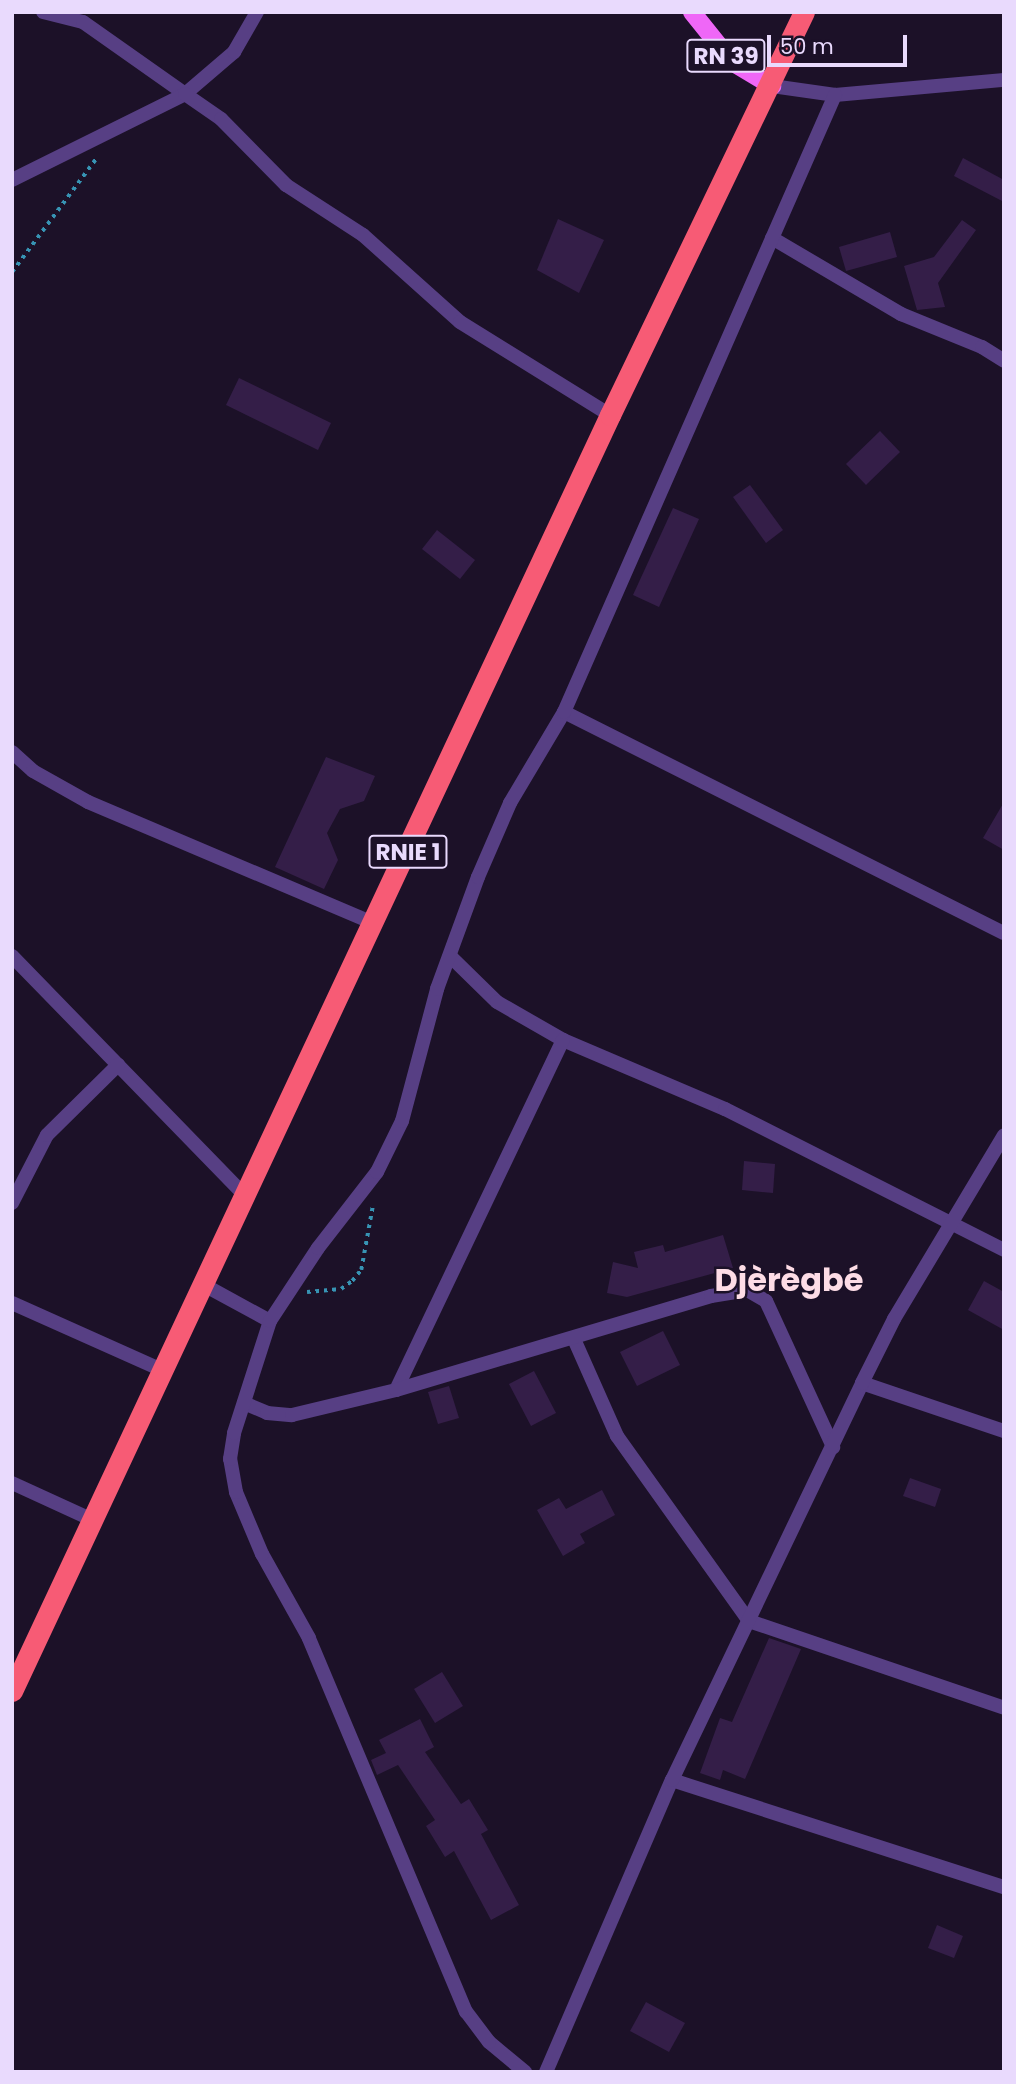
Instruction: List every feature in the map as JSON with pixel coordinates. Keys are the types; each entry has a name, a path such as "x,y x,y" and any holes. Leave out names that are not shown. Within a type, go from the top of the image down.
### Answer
{"highway":[{"name":"RNIE 1","path":"12,1691 18,1664 93,1520 164,1371 610,415 772,86 804,12"}],"main road":[{"name":"RN 39","path":"692,12 732,62 772,86"}],"street":[{"path":"43,12 83,22 221,119 286,185 363,235 460,322 610,415"},
{"path":"12,180 185,94 234,52 257,12"},
{"path":"772,86 835,95 1004,80"},
{"path":"525,2072 489,2042 466,2012 309,1638 247,1517 230,1459 244,1403 270,1321 377,1172 402,1121 437,989 452,957 478,877 510,803 564,712 835,95"},
{"path":"772,238 901,314 982,347 1004,362"},
{"path":"564,712 1004,933"},
{"path":"12,751 33,771 88,802 375,923"},
{"path":"12,956 246,1197"},
{"path":"452,957 497,1002 563,1040 726,1110 1004,1250"},
{"path":"396,1390 563,1040"},
{"path":"12,1202 47,1135 118,1065"},
{"path":"546,2072 672,1780 862,1383 1004,1135"},
{"path":"204,1284 270,1321"},
{"path":"244,1403 267,1413 292,1415 396,1390 711,1296 756,1292 766,1301 833,1447"},
{"path":"12,1303 164,1371"},
{"path":"574,1339 617,1436 749,1621 1004,1708"},
{"path":"862,1383 1004,1432"},
{"path":"12,1483 93,1520"},
{"path":"672,1780 1004,1886"}],"path":[{"path":"12,272 125,126"},
{"path":"288,1294 341,1289 361,1270 370,1231 377,1172"}],"building":[{"path":"963,158 1004,180 1004,202 954,176"},
{"path":"558,219 604,240 579,293 537,270"},
{"path":"962,220 976,230 938,283 945,307 917,310 904,266 934,257"},
{"path":"890,232 897,257 846,271 839,247"},
{"path":"239,378 331,423 318,450 226,405"},
{"path":"880,431 900,452 866,485 846,464"},
{"path":"750,485 783,530 766,543 733,497"},
{"path":"673,508 699,519 659,607 633,595"},
{"path":"437,530 475,560 460,579 422,549"},
{"path":"326,757 375,776 364,801 340,809 327,833 338,860 324,889 275,867"},
{"path":"1004,802 1004,850 983,838"},
{"path":"744,1161 775,1164 773,1193 742,1190"},
{"path":"723,1235 733,1268 627,1297 607,1293 613,1262 638,1268 634,1252 663,1245 665,1252"},
{"path":"984,1281 1004,1292 1004,1330 968,1310"},
{"path":"663,1331 680,1365 637,1386 620,1352"},
{"path":"534,1371 556,1413 531,1426 509,1384"},
{"path":"449,1386 459,1418 438,1424 428,1392"},
{"path":"910,1478 941,1489 935,1507 903,1496"},
{"path":"602,1490 615,1515 580,1534 585,1543 563,1556 537,1510 559,1498 566,1509"},
{"path":"769,1638 801,1649 745,1779 723,1770 720,1780 700,1773 720,1718 732,1722"},
{"path":"442,1672 463,1706 435,1723 414,1689"},
{"path":"420,1719 434,1747 425,1752 461,1804 469,1799 488,1830 481,1834 519,1905 491,1920 454,1851 445,1857 426,1826 435,1820 398,1765 377,1775 371,1760 386,1753 379,1740"},
{"path":"937,1925 963,1936 954,1958 928,1948"},
{"path":"646,2002 685,2023 669,2052 630,2031"}],"district":[{"name":"Djèrègbé","path":"789,1280"}]}
